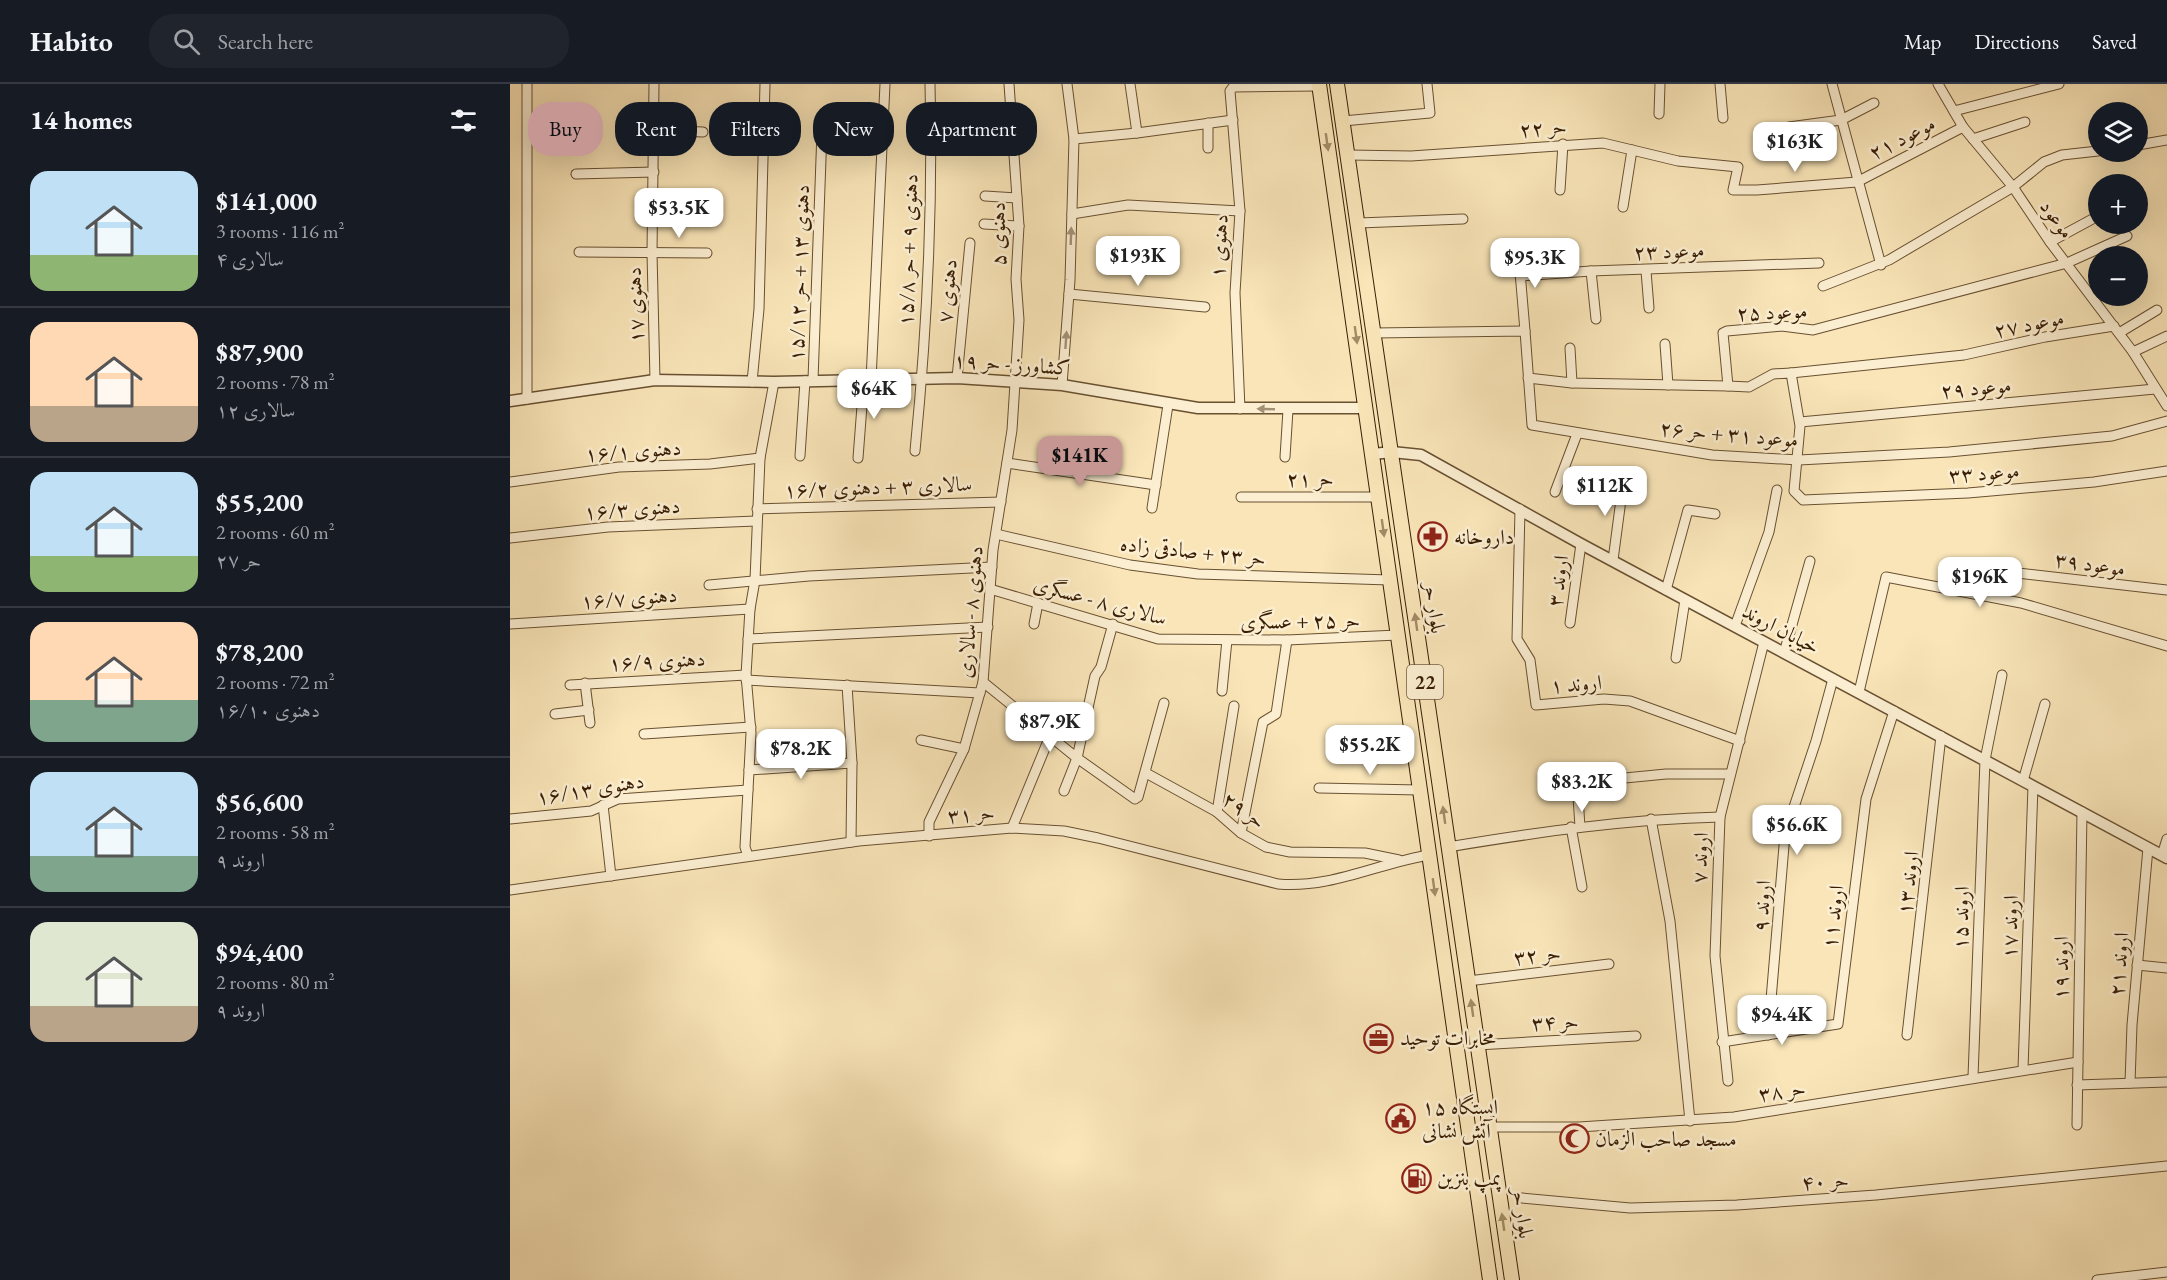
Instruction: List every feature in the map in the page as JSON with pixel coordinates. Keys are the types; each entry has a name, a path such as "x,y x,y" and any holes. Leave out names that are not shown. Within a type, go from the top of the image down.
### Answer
{"main road":[{"name":"بلوار حر","path":"1337,84 1512,1280"},
{"name":"بلوار حر","path":"1319,85 1490,1280"}],"street":[{"path":"527,84 527,399"},
{"name":"دهنوی ۱۷","path":"654,84 654,102"},
{"path":"752,382 759,309 765,84"},
{"path":"858,458 867,380 885,84"},
{"name":"دهنوی ۹ + حر ۱۵/۸","path":"915,451 922,381 930,84"},
{"name":"دهنوی ۵","path":"1009,84 1019,226 1016,383"},
{"path":"1062,385 1069,294 1074,139 1067,84"},
{"path":"1130,84 1137,133"},
{"path":"1343,121 1430,113 1427,84"},
{"path":"1659,114 1660,84"},
{"path":"1720,84 1723,118"},
{"path":"1832,84 1881,265"},
{"name":"موعود","path":"1938,84 1963,127 2013,187 2050,242 2133,352 2167,406"},
{"path":"1954,111 2059,84"},
{"name":"دهنوی ۱","path":"1240,409 1235,293 1240,211 1230,91 1233,87 1319,85"},
{"path":"1789,127 1841,120 1874,103"},
{"path":"1074,139 1233,120"},
{"path":"1973,138 2025,122"},
{"path":"1208,123 1208,148"},
{"name":"موعود ۲۱","path":"1857,182 1963,127"},
{"path":"697,132 703,132"},
{"path":"2148,143 2167,140"},
{"name":"حر ۲۲","path":"1349,155 1411,156 1603,143 1678,161 1738,166 1733,190 1857,182"},
{"path":"1560,190 1563,144"},
{"path":"1623,207 1632,150"},
{"path":"1823,286 1881,265 2013,187 2044,162 2062,155 2088,152"},
{"name":"دهنوی ۱۷","path":"654,156 652,253 656,380"},
{"name":"دهنوی ۱۳ + حر ۱۵/۱۲","path":"800,456 809,380 821,156"},
{"path":"576,174 654,172"},
{"path":"985,196 1017,198"},
{"path":"1072,214 1128,205 1240,211"},
{"path":"1359,223 1463,219"},
{"path":"2050,242 2088,221"},
{"path":"984,224 1019,226"},
{"path":"2067,263 2127,236"},
{"name":"دهنوی ۷","path":"957,378 970,243"},
{"name":"موعود ۳۱ + حر ۲۶","path":"1518,248 1532,425 1712,455 1799,460 1949,452 2112,436 2167,421"},
{"path":"579,252 707,253"},
{"name":"موعود ۲۳","path":"1520,276 1591,271 1646,271 1819,263"},
{"name":"موعود ۲۵","path":"1728,386 1723,333 1727,331 1782,326 1813,330 2067,263"},
{"path":"1591,271 1596,319"},
{"path":"1646,271 1649,308"},
{"path":"1069,294 1205,307"},
{"path":"2116,329 2157,310"},
{"name":"موعود ۲۷","path":"1791,373 1965,355 2045,337 2116,329"},
{"path":"1374,333 1525,331"},
{"path":"2133,352 2167,336"},
{"path":"1665,344 1668,385"},
{"path":"1570,348 1572,383"},
{"path":"1528,378 1572,383 1749,387 1773,374 1791,373 1800,422 1799,460"},
{"name":"کشاورز - حر ۱۹","path":"510,401 656,380 774,382 922,381 957,378 1062,385 1168,405 1288,410 1366,408"},
{"path":"748,856 745,847 751,728 746,677 748,639 755,580 760,458 774,382"},
{"name":"دهنوی ۸ - سالاری","path":"929,836 929,822 964,749 983,682 992,567 1016,383"},
{"name":"موعود ۲۹","path":"1800,422 2156,389"},
{"path":"1152,508 1168,405"},
{"path":"1285,457 1288,410"},
{"path":"1555,492 1577,434"},
{"name":"خیابان اروند","path":"1373,454 1392,452 1421,455 1666,590 2164,856"},
{"name":"دهنوی ۱۶/۱","path":"510,482 619,467 710,464 760,458"},
{"name":"موعود ۳۳","path":"1799,460 1794,491 1803,500 1980,492 2094,482 2167,471"},
{"path":"1007,463 1156,485"},
{"path":"1613,560 1624,477"},
{"path":"1735,626 1769,532 1777,490"},
{"name":"حر ۲۱","path":"1241,497 1379,497"},
{"name":"سالاری ۳ + دهنوی ۱۶/۲","path":"757,509 1001,502"},
{"name":"اروند ۱","path":"1520,509 1517,639 1530,660 1536,705 1604,699 1630,701 1740,741"},
{"path":"1666,590 1688,510 1715,514"},
{"name":"دهنوی ۱۶/۳","path":"510,538 608,527 756,521"},
{"name":"حر ۲۳ + صادقی زاده","path":"996,534 1130,565 1198,574 1390,580"},
{"name":"اروند ۳","path":"1570,623 1581,544"},
{"path":"1784,652 1810,561"},
{"path":"709,585 755,580 992,567"},
{"name":"موعود ۳۹","path":"2009,572 2167,590"},
{"path":"1859,692 1886,577 2021,603 2167,646"},
{"name":"سالاری ۸ - عسگری","path":"990,589 1158,639 1203,638"},
{"path":"1676,658 1685,600"},
{"path":"1034,624 1038,603"},
{"name":"دهنوی ۱۶/۷","path":"510,624 750,609"},
{"path":"1064,791 1077,758 1095,676 1101,668 1113,624"},
{"path":"748,639 987,627"},
{"name":"حر ۲۵ + عسگری","path":"1203,638 1287,640 1398,635"},
{"path":"1222,691 1227,640"},
{"path":"1241,833 1263,722 1276,714 1287,640"},
{"name":"اروند ۷","path":"1728,1081 1722,1042 1715,956 1720,817 1764,642"},
{"name":"اروند ۱۵","path":"1973,1077 1985,760 2002,675"},
{"name":"دهنوی ۱۶/۹","path":"570,685 746,677 980,693"},
{"name":"اروند ۹","path":"1768,1035 1785,834 1816,741 1833,679"},
{"path":"983,682 1077,758 1135,799 1138,797 1146,773 1164,703"},
{"path":"585,683 590,723"},
{"path":"847,685 852,763 850,842"},
{"name":"اروند ۱۷","path":"2022,1069 2028,783 2045,704"},
{"path":"1217,812 1234,706"},
{"path":"555,714 589,710"},
{"name":"اروند ۱۱","path":"1768,1035 1838,1024 1866,799 1894,711"},
{"path":"644,734 751,728"},
{"path":"1012,828 1050,736"},
{"name":"اروند ۱۳","path":"1907,1035 1941,736"},
{"path":"921,740 964,749"},
{"path":"749,770 852,763"},
{"name":"حر ۲۹","path":"1146,773 1217,812 1241,833 1266,847 1290,852 1365,853 1399,860"},
{"path":"1563,784 1666,774 1729,774"},
{"path":"1577,781 1576,827 1582,887"},
{"path":"1319,788 1420,790"},
{"name":"دهنوی ۱۶/۱۳","path":"510,819 591,811 618,799 748,790"},
{"path":"603,806 611,876"},
{"name":"اروند ۱۹","path":"2077,1125 2082,812"},
{"path":"1448,847 1576,827 1651,819 1720,817"},
{"path":"1651,819 1670,921 1690,1121"},
{"name":"حر ۳۱","path":"510,890 850,842 1012,828 1064,831 1098,838 1278,885 1297,886 1371,871 1399,860 1429,855"},
{"path":"2164,856 2167,839"},
{"name":"اروند ۲۱","path":"2130,1083 2137,965 2148,848"},
{"name":"حر ۳۲","path":"1468,981 1609,964"},
{"path":"2137,965 2167,968"},
{"path":"1722,1042 1768,1035"},
{"name":"حر ۳۴","path":"1478,1045 1636,1036"},
{"name":"حر ۳۸","path":"1490,1127 1579,1127 1690,1121 1863,1098 1973,1077 2078,1062"},
{"path":"2077,1085 2167,1082"},
{"name":"حر ۴۰","path":"1522,1198 1630,1208 1737,1205 1876,1195 2167,1166"},
{"path":"2103,1280 2167,1272"}],"place":[{"name":"داروخانه","path":"1433,537"},
{"name":"مخابرات توحید","path":"1379,1038"},
{"name":"ایستگاه ۱۵ آتش نشانی","path":"1401,1119"},
{"name":"مسجد صاحب الزمان","path":"1574,1139"},
{"name":"پمپ بنزین","path":"1416,1178"}]}
